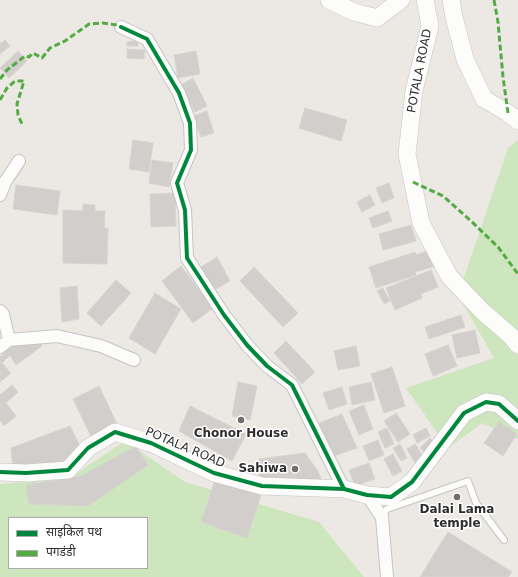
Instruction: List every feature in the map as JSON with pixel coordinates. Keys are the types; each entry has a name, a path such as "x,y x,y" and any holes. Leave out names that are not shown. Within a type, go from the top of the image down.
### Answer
{"street":[{"path":"329,0 354,12 377,18 401,0"},
{"name":"POTALA ROAD","path":"425,0 430,26 414,91 408,154 421,223 449,276 482,311 511,336 518,345"},
{"path":"451,0 465,59 484,100 508,113 518,121"},
{"path":"121,27 147,39 179,93 190,123 192,150 177,183 185,210 187,258 224,315 247,345 267,366 292,385 344,489"},
{"path":"0,195 5,182 19,161"},
{"path":"0,311 3,314 6,343"},
{"path":"0,329 6,343"},
{"path":"6,343 57,336 101,346 134,360"},
{"name":"POTALA ROAD","path":"0,472 26,473 68,470 88,448 116,432 152,443 214,473 262,486 344,489 367,495 391,497 412,482 464,413 486,402 499,404 518,421"},
{"path":"367,495 382,517 388,577"}],"lane":[{"path":"382,517 387,509 468,481 476,503 504,540"}],"green space":[{"path":"518,140 518,439 482,423 448,448 406,388 494,358 458,295 508,148"},
{"path":"125,441 185,482 319,522 364,577 0,577 0,484 68,479"}],"building":[{"path":"5,40 10,46 0,54 0,44"},
{"path":"138,41 138,46 127,46 127,42"},
{"path":"127,49 145,50 144,59 127,58"},
{"path":"18,51 27,61 9,78 0,68"},
{"path":"196,51 200,74 178,78 174,55"},
{"path":"193,78 207,106 195,112 181,85"},
{"path":"305,108 347,120 341,141 299,128"},
{"path":"207,111 214,133 201,137 193,116"},
{"path":"133,140 153,143 149,172 129,169"},
{"path":"152,160 173,163 169,187 149,183"},
{"path":"389,183 394,198 382,203 376,188"},
{"path":"16,185 60,191 57,215 13,209"},
{"path":"175,193 176,226 151,227 150,194"},
{"path":"370,195 375,205 362,212 357,202"},
{"path":"83,204 95,205 95,211 105,211 104,228 108,228 107,264 63,263 63,210 83,211"},
{"path":"388,211 392,221 373,228 369,218"},
{"path":"411,225 416,241 383,250 379,234"},
{"path":"430,250 435,266 415,272 416,275 376,288 369,267 415,252 416,255"},
{"path":"217,257 230,281 214,290 201,267"},
{"path":"181,266 213,308 193,323 162,281"},
{"path":"254,267 298,313 283,327 240,281"},
{"path":"431,270 438,287 421,294 422,298 395,310 386,288"},
{"path":"116,280 131,293 101,326 87,313"},
{"path":"77,286 79,319 62,322 60,288"},
{"path":"383,288 390,301 384,304 377,291"},
{"path":"155,293 181,309 155,354 129,338"},
{"path":"461,315 465,327 429,339 425,327"},
{"path":"475,330 480,353 457,358 452,335"},
{"path":"286,341 315,372 302,384 274,353"},
{"path":"40,342 42,346 16,365 10,355 2,363 0,361 0,357 12,346"},
{"path":"448,345 457,366 433,376 425,354"},
{"path":"356,346 360,366 338,370 334,351"},
{"path":"0,361 11,373 0,382"},
{"path":"392,367 405,406 384,413 371,374"},
{"path":"238,382 257,386 250,420 232,416"},
{"path":"371,382 375,400 352,405 349,387"},
{"path":"12,385 18,392 6,403 16,416 4,426 0,420 0,395"},
{"path":"99,386 117,424 91,436 73,399"},
{"path":"342,387 347,404 329,410 323,393"},
{"path":"364,405 373,429 359,435 349,411"},
{"path":"190,406 246,434 232,461 179,431"},
{"path":"396,413 410,434 398,442 384,421"},
{"path":"342,414 357,448 334,456 319,423"},
{"path":"499,422 517,434 503,456 484,443"},
{"path":"70,426 82,450 67,463 13,469 11,448"},
{"path":"387,428 394,444 385,448 378,432"},
{"path":"426,428 430,436 417,443 413,435"},
{"path":"430,438 443,452 434,462 420,448"},
{"path":"378,440 384,455 369,461 363,446"},
{"path":"400,444 407,458 401,461 393,448"},
{"path":"415,444 429,466 420,472 407,449"},
{"path":"136,446 148,465 88,506 29,504 26,485 81,476"},
{"path":"305,453 318,471 327,495 260,490 259,459"},
{"path":"393,454 402,471 393,476 384,459"},
{"path":"369,463 375,479 355,486 349,470"},
{"path":"215,480 261,495 247,538 201,522"},
{"path":"448,532 512,572 508,577 420,577"}],"marked path":[{"path":"494,0 498,22 508,113"},
{"path":"0,79 7,70 25,56 29,57 33,53 42,58 50,48 65,41 89,24 103,23 117,25 123,28"},
{"path":"0,100 7,88 15,81 24,81 17,104 18,115 22,124"},
{"path":"413,182 443,196 498,247 518,274"}],"cycle path":[{"path":"121,27 147,39 179,93 190,123 191,150 177,183 185,210 187,258 224,315 247,345 267,366 292,385 344,489"},
{"path":"0,472 26,473 68,470 88,448 115,432 151,443 214,473 262,486 344,489 367,495 391,497 412,482 464,413 486,402 499,404 518,421"}],"place":[{"name":"Chonor House","path":"241,420"},
{"name":"Sahiwa","path":"295,469"},
{"name":"Dalai Lama temple","path":"457,497"}]}
